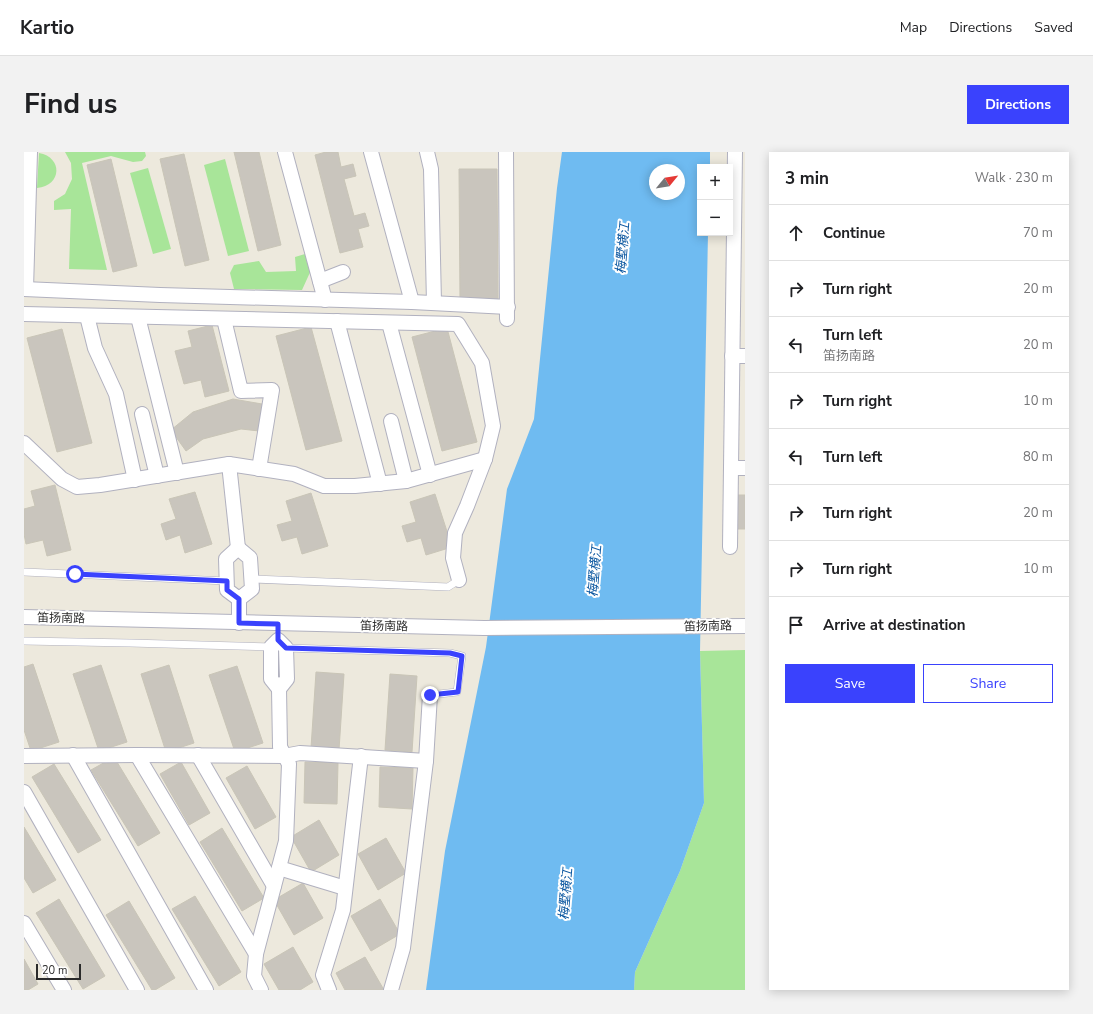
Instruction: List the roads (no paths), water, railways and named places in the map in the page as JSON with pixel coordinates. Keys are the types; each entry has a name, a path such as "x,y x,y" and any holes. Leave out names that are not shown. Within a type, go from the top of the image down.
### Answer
{"street":[{"path":"285,152 325,300"},
{"path":"371,152 412,302"},
{"path":"427,152 431,169 434,303"},
{"path":"28,156 26,182 25,289 160,296 434,303 507,313 506,152"},
{"path":"730,547 738,468 739,356 735,152"},
{"path":"320,281 343,272"},
{"path":"24,314 458,324 482,363 493,426 485,459 455,533 453,558 459,580"},
{"path":"87,316 95,348 116,394 135,480"},
{"path":"138,317 177,473"},
{"path":"224,319 242,391 272,390 259,469"},
{"path":"337,322 380,484"},
{"path":"389,322 430,475"},
{"path":"142,414 157,476"},
{"path":"392,421 406,481"},
{"path":"24,443 62,479 78,487 135,480 229,464 294,474 324,486 355,486 406,481 485,459"},
{"path":"229,464 238,548 250,558 252,579 252,589 239,599"},
{"path":"238,548 226,559 227,590 239,599"},
{"path":"239,599 239,623"},
{"name":"笛扬南路","path":"24,617 484,628 745,626"},
{"path":"261,990 254,976 256,954 286,841 289,764 280,747 279,689 271,679 278,645 278,624"},
{"path":"391,990 403,948 426,761 430,695"},
{"path":"24,756 284,756 300,753 426,761"},
{"path":"73,755 206,990"},
{"path":"137,755 256,954"},
{"path":"198,755 274,886"},
{"path":"329,990 323,975 343,910 362,756"},
{"path":"24,792 137,990"},
{"path":"279,868 345,888"},
{"path":"24,923 64,990"}],"lane":[{"path":"24,572 227,581"},
{"path":"252,579 448,587 459,580"},
{"path":"24,641 278,645 450,653 462,656 458,692 430,695"}],"water":[{"name":"梅墅横江","path":"562,152 710,152 710,164 697,164 697,236 708,236 700,651 704,803 680,871 635,972 634,990 426,990 445,851 486,647 507,489 534,419 557,188"}]}
